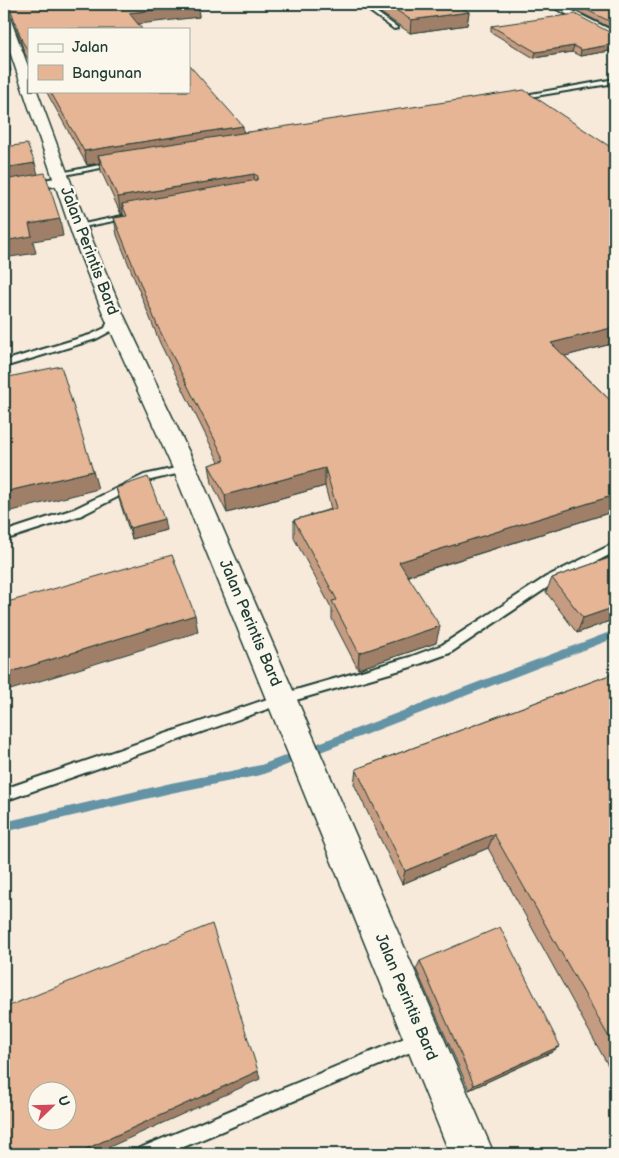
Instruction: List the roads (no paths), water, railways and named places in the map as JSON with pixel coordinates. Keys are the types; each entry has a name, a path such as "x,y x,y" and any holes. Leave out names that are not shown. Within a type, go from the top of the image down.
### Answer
{"street":[{"path":"552,4 615,36"},
{"path":"4,18 28,85"},
{"name":"Jalan Perintis Bard","path":"30,92 78,226 114,316 185,469 472,1154"},
{"path":"4,190 61,177"}],"lane":[{"path":"362,4 396,28"},
{"path":"508,99 615,81"},
{"path":"61,177 118,164"},
{"path":"78,226 140,215"},
{"path":"4,364 93,337 108,329 114,316"},
{"path":"4,536 78,512 148,477 185,469"},
{"path":"4,795 282,699 411,662 446,649 550,580 615,547"},
{"path":"146,1154 423,1038"}],"waterway":[{"path":"4,827 171,788 261,770 615,634"}]}
